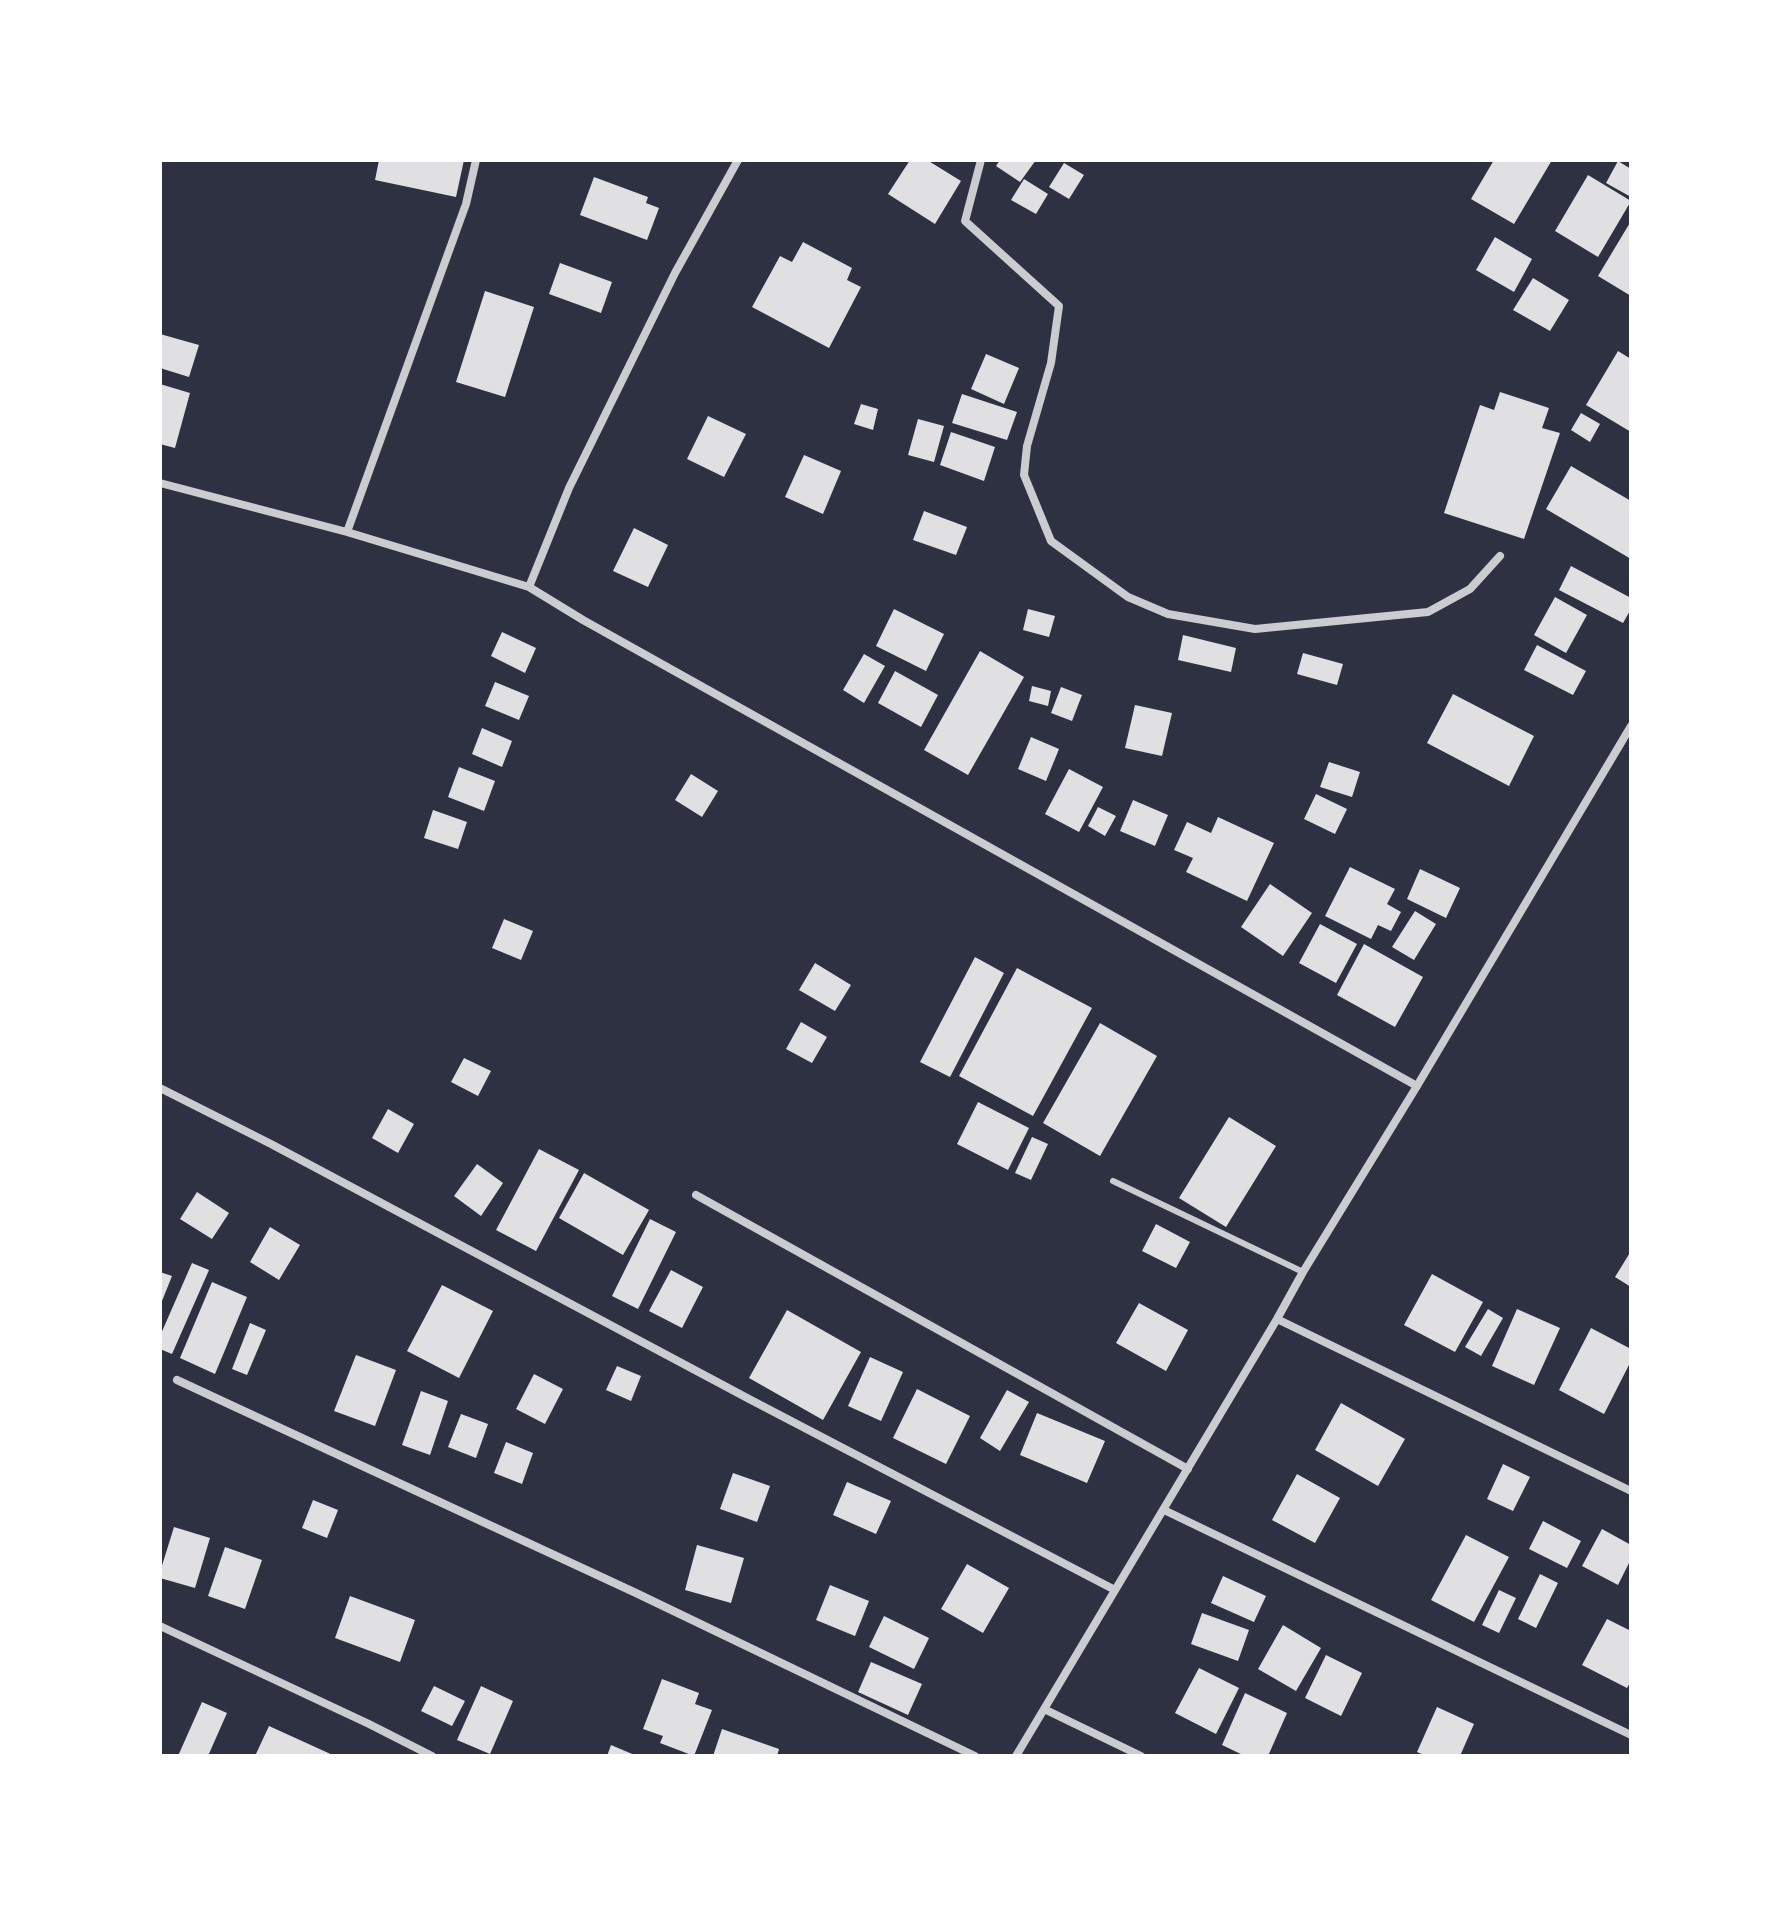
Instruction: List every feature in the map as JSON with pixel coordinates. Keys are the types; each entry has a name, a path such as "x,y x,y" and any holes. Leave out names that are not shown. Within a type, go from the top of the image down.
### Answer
{"street":[{"path":"347,532 462,214 476,160"},
{"path":"529,587 569,488 675,273 738,160"},
{"path":"981,160 965,221 1059,306 1051,363 1027,446 1024,475 1051,541 1128,597 1168,614 1255,629 1428,612 1470,589 1500,556"},
{"path":"160,483 347,532 529,587 597,628 1417,1086"},
{"path":"1016,1756 1631,726"},
{"path":"160,1088 1115,1590"},
{"path":"696,1195 1188,1469"},
{"path":"1277,1319 1631,1491"},
{"path":"177,1380 636,1593 975,1756"},
{"path":"1164,1510 1631,1735"},
{"path":"160,1626 432,1756"},
{"path":"1044,1709 1141,1756"}],"lane":[{"path":"1113,1181 1303,1272"}],"building":[{"path":"379,160 464,160 456,197 375,180"},
{"path":"910,160 927,160 961,181 935,224 888,194"},
{"path":"1000,160 1036,160 1020,182 996,166"},
{"path":"1494,160 1552,160 1514,224 1471,199"},
{"path":"1618,161 1631,169 1631,197 1606,183"},
{"path":"1064,163 1084,175 1069,199 1049,187"},
{"path":"1588,175 1631,201 1598,257 1555,231"},
{"path":"594,177 648,197 646,203 659,208 647,240 580,215"},
{"path":"1024,179 1048,194 1036,214 1011,200"},
{"path":"1631,221 1631,296 1598,276"},
{"path":"1495,237 1532,259 1514,292 1476,270"},
{"path":"803,242 852,268 847,280 861,287 829,348 752,307 780,256 792,262"},
{"path":"560,263 612,282 601,313 549,294"},
{"path":"1533,278 1569,300 1550,331 1513,310"},
{"path":"485,291 534,307 505,397 456,382"},
{"path":"160,334 199,345 189,377 160,368"},
{"path":"1618,351 1631,359 1631,432 1586,405"},
{"path":"986,354 1019,368 1004,404 971,389"},
{"path":"160,384 190,393 175,448 160,444"},
{"path":"1500,392 1549,408 1542,428 1560,433 1524,539 1444,513 1480,405 1494,410"},
{"path":"962,394 1017,412 1007,440 952,423"},
{"path":"861,404 878,409 873,430 854,424"},
{"path":"1581,413 1600,424 1590,442 1571,430"},
{"path":"708,416 746,434 724,477 687,459"},
{"path":"918,419 944,426 934,462 908,455"},
{"path":"951,432 995,447 984,481 940,465"},
{"path":"804,455 841,471 823,514 785,497"},
{"path":"1571,466 1631,501 1631,559 1546,509"},
{"path":"924,511 967,527 956,555 913,540"},
{"path":"634,528 668,545 648,587 613,571"},
{"path":"1571,566 1631,598 1631,609 1623,623 1559,590"},
{"path":"1555,597 1587,615 1566,653 1534,635"},
{"path":"894,609 944,634 926,671 876,646"},
{"path":"1028,609 1055,616 1049,637 1023,630"},
{"path":"502,632 536,648 525,673 491,656"},
{"path":"1183,635 1236,648 1231,672 1178,660"},
{"path":"1537,645 1586,671 1573,695 1524,670"},
{"path":"980,651 1024,677 968,775 924,750"},
{"path":"1303,653 1343,664 1337,685 1297,674"},
{"path":"864,654 885,666 864,703 843,690"},
{"path":"895,671 938,695 921,727 878,703"},
{"path":"495,682 529,696 519,720 485,706"},
{"path":"1032,686 1051,691 1048,706 1029,701"},
{"path":"1061,687 1082,695 1072,721 1051,713"},
{"path":"1453,694 1534,736 1509,786 1427,743"},
{"path":"1135,705 1172,713 1162,756 1125,748"},
{"path":"482,728 512,741 502,767 472,754"},
{"path":"1031,737 1059,749 1046,781 1018,769"},
{"path":"1329,762 1360,772 1352,797 1320,787"},
{"path":"459,767 495,781 484,811 448,797"},
{"path":"1069,769 1103,787 1079,832 1045,814"},
{"path":"691,774 718,791 702,817 675,800"},
{"path":"1316,794 1347,809 1335,834 1304,819"},
{"path":"1133,800 1168,815 1155,846 1120,831"},
{"path":"1098,807 1116,816 1105,836 1088,826"},
{"path":"433,810 467,822 458,849 424,838"},
{"path":"1218,817 1274,843 1247,901 1186,872 1193,858 1174,850 1187,822 1211,833"},
{"path":"1350,867 1395,889 1387,904 1401,912 1391,931 1378,925 1371,939 1325,916"},
{"path":"1420,869 1460,888 1446,918 1407,899"},
{"path":"1270,884 1312,913 1283,956 1241,927"},
{"path":"1415,911 1436,924 1414,960 1392,947"},
{"path":"504,919 533,931 521,960 492,948"},
{"path":"1320,924 1357,944 1336,983 1299,963"},
{"path":"1364,944 1423,977 1395,1027 1337,995"},
{"path":"975,957 1004,973 950,1077 920,1062"},
{"path":"815,963 851,985 835,1011 799,990"},
{"path":"1017,968 1092,1008 1033,1116 959,1076"},
{"path":"801,1022 827,1037 812,1063 786,1049"},
{"path":"1100,1023 1157,1056 1100,1156 1043,1123"},
{"path":"464,1058 491,1071 478,1096 451,1082"},
{"path":"978,1102 1029,1128 1008,1170 957,1144"},
{"path":"388,1109 414,1124 398,1153 372,1138"},
{"path":"1229,1117 1276,1146 1226,1227 1179,1198"},
{"path":"1032,1137 1048,1144 1031,1180 1015,1173"},
{"path":"539,1149 579,1170 536,1251 496,1230"},
{"path":"477,1164 503,1183 481,1216 454,1196"},
{"path":"584,1173 649,1210 623,1255 559,1218"},
{"path":"197,1192 229,1213 212,1239 180,1219"},
{"path":"650,1219 676,1232 638,1309 612,1296"},
{"path":"1156,1224 1190,1242 1176,1268 1142,1251"},
{"path":"270,1227 300,1245 279,1280 250,1262"},
{"path":"1631,1251 1631,1287 1615,1277"},
{"path":"192,1263 209,1270 172,1354 160,1349 160,1336"},
{"path":"671,1270 703,1287 682,1328 649,1311"},
{"path":"160,1272 172,1276 160,1306"},
{"path":"1432,1274 1483,1302 1455,1352 1404,1325"},
{"path":"212,1282 247,1297 215,1374 180,1358"},
{"path":"442,1285 493,1311 459,1378 407,1351"},
{"path":"1139,1303 1188,1330 1166,1371 1116,1343"},
{"path":"1488,1309 1503,1318 1481,1356 1465,1347"},
{"path":"1517,1309 1560,1328 1534,1385 1492,1366"},
{"path":"787,1310 861,1352 823,1420 749,1378"},
{"path":"250,1323 266,1330 247,1375 232,1369"},
{"path":"1591,1328 1631,1349 1631,1361 1604,1414 1559,1390"},
{"path":"356,1355 396,1370 375,1426 334,1411"},
{"path":"870,1357 903,1372 881,1421 848,1406"},
{"path":"617,1366 641,1376 631,1401 606,1390"},
{"path":"534,1374 563,1389 545,1424 516,1409"},
{"path":"917,1389 970,1416 946,1464 893,1438"},
{"path":"1007,1390 1029,1402 1000,1451 980,1438"},
{"path":"421,1391 448,1401 430,1455 402,1445"},
{"path":"1341,1403 1405,1439 1378,1486 1315,1450"},
{"path":"1037,1413 1105,1441 1087,1483 1020,1455"},
{"path":"461,1414 488,1424 476,1458 448,1447"},
{"path":"506,1442 533,1453 522,1484 494,1473"},
{"path":"1503,1464 1530,1477 1513,1511 1487,1499"},
{"path":"733,1473 770,1486 757,1522 720,1509"},
{"path":"1297,1474 1340,1498 1315,1543 1272,1520"},
{"path":"847,1482 891,1501 876,1534 833,1515"},
{"path":"313,1500 338,1510 327,1538 302,1528"},
{"path":"1543,1521 1581,1541 1567,1568 1529,1549"},
{"path":"174,1527 210,1538 195,1588 160,1578"},
{"path":"1602,1529 1631,1545 1631,1559 1618,1585 1582,1566"},
{"path":"1466,1535 1509,1557 1474,1622 1431,1600"},
{"path":"697,1545 744,1558 731,1603 685,1590"},
{"path":"225,1547 262,1560 245,1609 208,1596"},
{"path":"967,1564 1009,1588 983,1633 941,1609"},
{"path":"1540,1574 1558,1583 1536,1628 1518,1619"},
{"path":"1223,1576 1266,1596 1254,1622 1211,1603"},
{"path":"830,1585 869,1601 855,1636 816,1620"},
{"path":"1499,1590 1516,1598 1499,1633 1482,1625"},
{"path":"350,1596 415,1620 400,1662 335,1638"},
{"path":"1202,1613 1249,1630 1238,1661 1191,1644"},
{"path":"884,1616 929,1638 914,1669 869,1647"},
{"path":"1607,1619 1631,1631 1631,1681 1627,1688 1582,1665"},
{"path":"1283,1625 1321,1648 1296,1691 1258,1669"},
{"path":"1326,1655 1362,1673 1341,1716 1305,1698"},
{"path":"871,1662 922,1684 908,1715 858,1692"},
{"path":"1199,1668 1239,1688 1216,1734 1175,1713"},
{"path":"662,1679 699,1693 695,1704 712,1710 694,1756 660,1743 663,1736 643,1729"},
{"path":"434,1686 465,1701 452,1726 421,1711"},
{"path":"481,1686 513,1701 490,1754 457,1740"},
{"path":"1245,1693 1287,1713 1268,1756 1245,1756 1222,1745"},
{"path":"202,1702 227,1713 208,1756 178,1756"},
{"path":"1437,1707 1474,1724 1460,1756 1426,1756 1417,1752"},
{"path":"269,1726 335,1756 255,1756"},
{"path":"722,1729 779,1749 777,1756 713,1756"},
{"path":"611,1745 637,1756 607,1756"}]}
